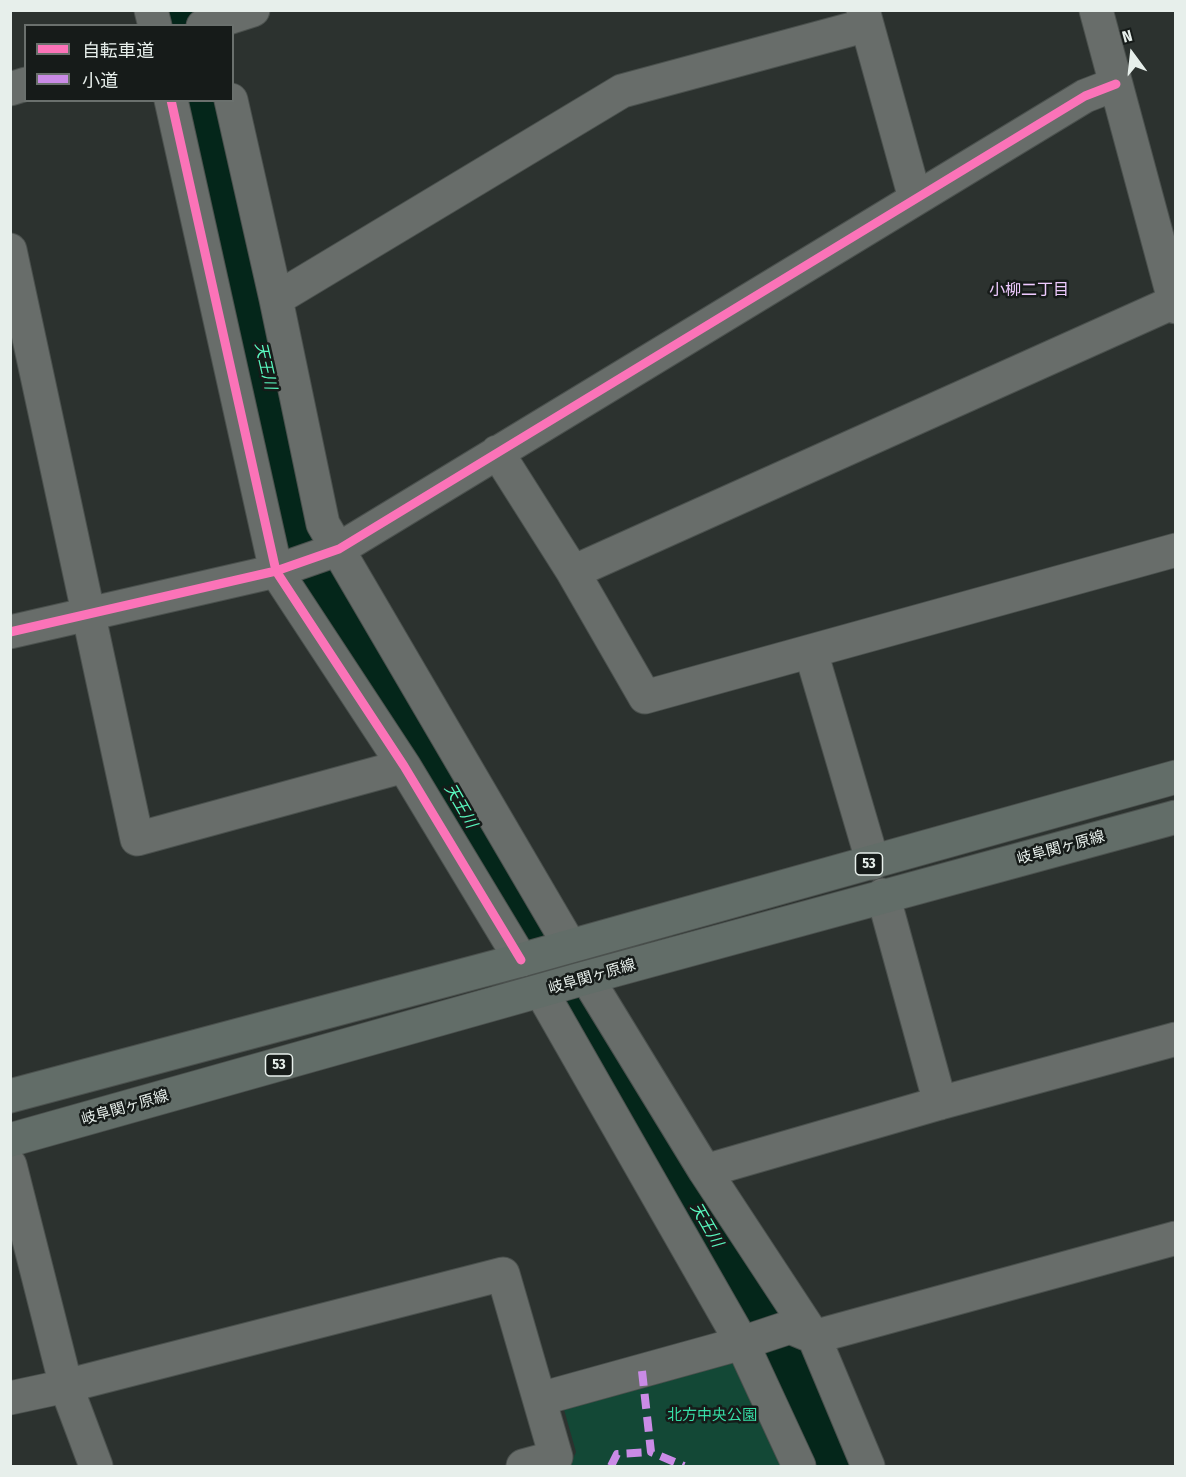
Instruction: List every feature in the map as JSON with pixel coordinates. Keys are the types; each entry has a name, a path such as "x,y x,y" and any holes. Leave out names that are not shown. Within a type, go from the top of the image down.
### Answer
{"main road":[{"name":"53","path":"10,1096 524,959 1176,777"},
{"name":"岐阜関ヶ原線","path":"10,1140 564,984 1176,817"}],"street":[{"path":"210,24 253,10"},
{"path":"573,572 1175,304 1169,259 1096,10"},
{"path":"276,299 622,91 865,18 915,198"},
{"path":"10,632 89,616 276,571 339,549 1085,96 1116,84"},
{"path":"171,102 276,571 404,766 524,959"},
{"path":"231,102 323,524 566,947"},
{"path":"10,250 137,839 404,766"},
{"path":"497,452 573,572 645,697 1176,550"},
{"path":"811,652 873,863"},
{"path":"883,896 940,1103"},
{"path":"564,984 705,1171 814,1337 868,1467"},
{"path":"564,984 742,1343 799,1467"},
{"path":"705,1171 940,1103 1176,1039"},
{"path":"10,1165 66,1386 96,1467"},
{"path":"540,1399 742,1343 790,1327 814,1337 1176,1238"},
{"path":"10,1398 66,1386 503,1274 556,1457 523,1467"}],"green space":[{"name":"北方中央公園","path":"739,1354 792,1466 570,1466 576,1452 563,1406"}],"waterway":[{"name":"天王川","path":"186,10 189,24"},
{"name":"天王川","path":"205,102 291,483 319,566 781,1352 832,1466"}],"marked path":[{"path":"642,1371 651,1452 684,1466"},
{"path":"611,1466 617,1454 651,1452"}],"cycle path":[{"path":"10,632 276,571 339,549 1085,96 1116,84"},
{"path":"171,102 276,571 404,766 521,960"}],"district":[{"name":"小柳二丁目","path":"1029,291"}]}
